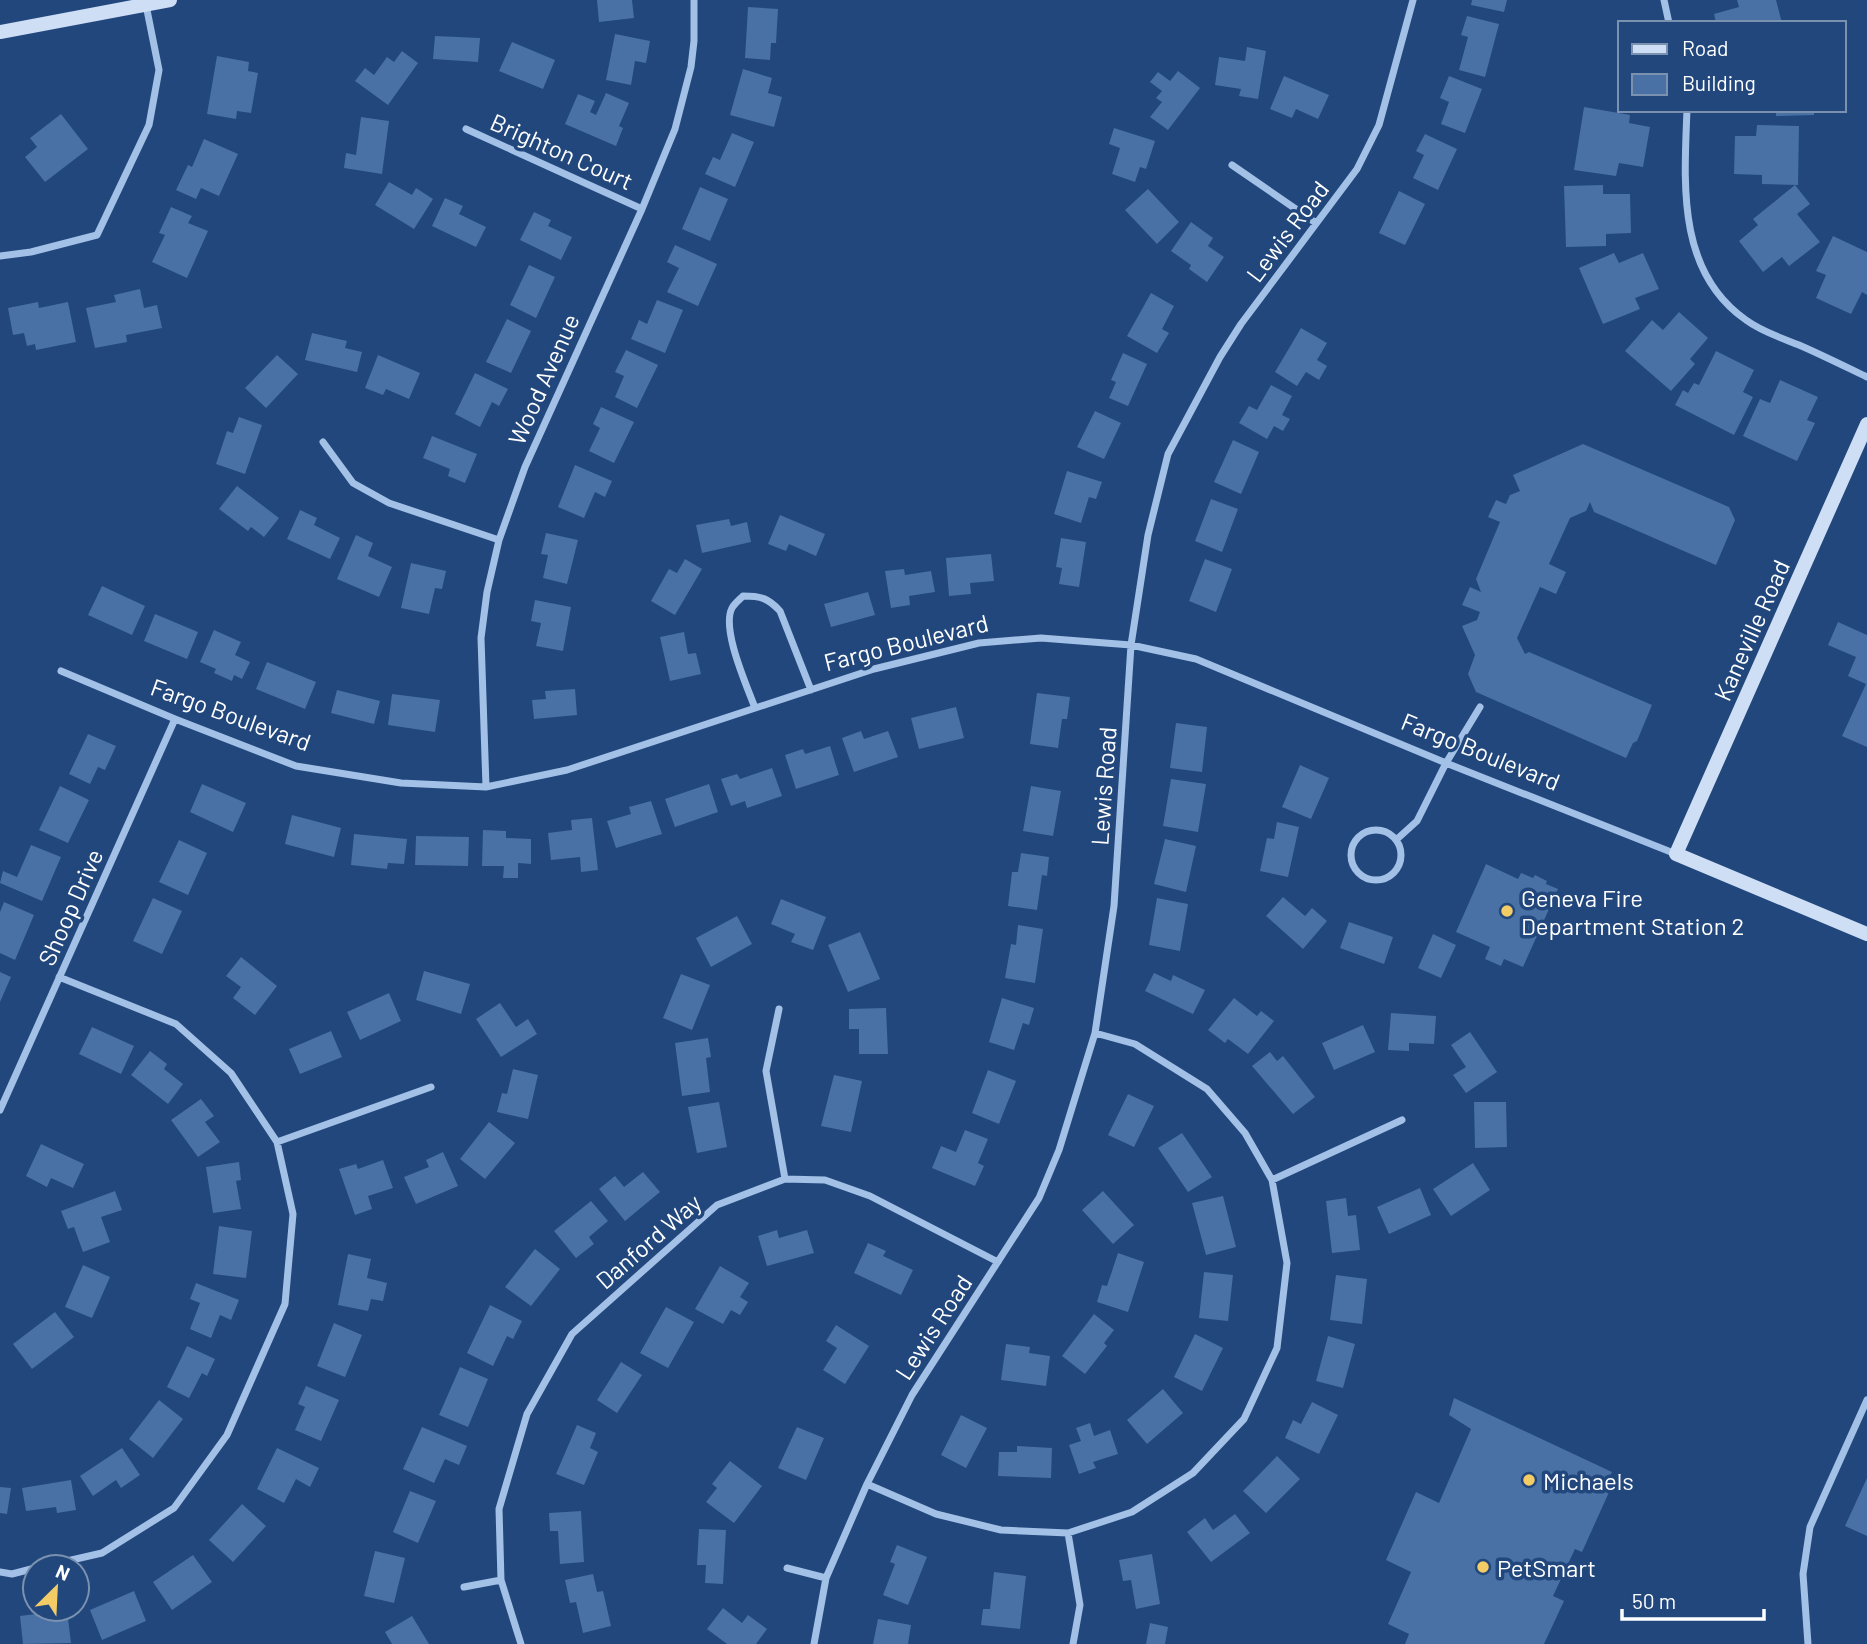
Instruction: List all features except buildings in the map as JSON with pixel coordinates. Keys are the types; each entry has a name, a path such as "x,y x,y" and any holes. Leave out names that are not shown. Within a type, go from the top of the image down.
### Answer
{"main road":[{"path":"0,32 170,0"},
{"name":"Kaneville Road","path":"1676,854 1867,424"},
{"name":"Fargo Boulevard","path":"1676,854 1867,934"}],"street":[{"name":"Wood Avenue","path":"486,787 481,638 486,592 499,540 525,467 642,209 675,129 685,98 694,41 694,0"},
{"name":"Lewis Road","path":"814,1644 826,1578 866,1484 912,1395 1040,1198 1059,1150 1095,1033 1114,906 1131,645 1148,535 1168,454 1220,357 1241,324 1357,169 1379,125 1413,0"},
{"path":"1664,0 1668,21"},
{"path":"0,256 31,252 97,235 149,125 159,70 146,5"},
{"path":"1687,112 1684,173 1690,236 1699,262 1716,291 1725,303 1754,325 1867,376"},
{"name":"Brighton Court","path":"466,129 642,209"},
{"path":"1232,165 1316,223"},
{"path":"323,442 353,483 389,503 499,540"},
{"path":"755,708 730,635 732,607 743,596 761,596 771,601 780,611 811,690"},
{"name":"Fargo Boulevard","path":"61,671 296,766 401,783 486,787 567,770 874,669 979,643 1041,638 1131,645 1196,659 1446,763 1676,854"},
{"path":"1396,840 1417,821 1446,763 1480,707"},
{"name":"Shoop Drive","path":"0,1110 175,719"},
{"path":"1374,830 1384,832 1396,840 1401,860 1392,874 1385,878 1371,879 1355,868 1351,854 1361,835 1374,830"},
{"path":"59,977 176,1024 231,1073 276,1142 293,1214 285,1304 227,1435 174,1508 102,1553 91,1556"},
{"path":"779,1009 766,1071 785,1179"},
{"path":"866,1484 936,1514 1001,1531 1068,1533 1132,1513 1194,1473 1244,1419 1278,1348 1287,1263 1272,1180 1245,1133 1207,1089 1135,1044 1095,1033"},
{"path":"276,1142 431,1087"},
{"path":"1272,1180 1402,1120"},
{"name":"Danford Way","path":"521,1644 501,1580 499,1509 527,1414 572,1334 717,1205 785,1179 825,1180 870,1196 998,1262"},
{"path":"1808,1644 1803,1574 1810,1527 1867,1399"},
{"path":"1068,1533 1080,1605 1073,1644"},
{"path":"787,1568 826,1578"},
{"path":"0,1572 12,1574 21,1572"},
{"path":"464,1587 501,1580"}],"place":[{"name":"Geneva Fire Department Station 2","path":"1507,911"},
{"name":"Michaels","path":"1529,1480"},
{"name":"PetSmart","path":"1483,1567"}]}
